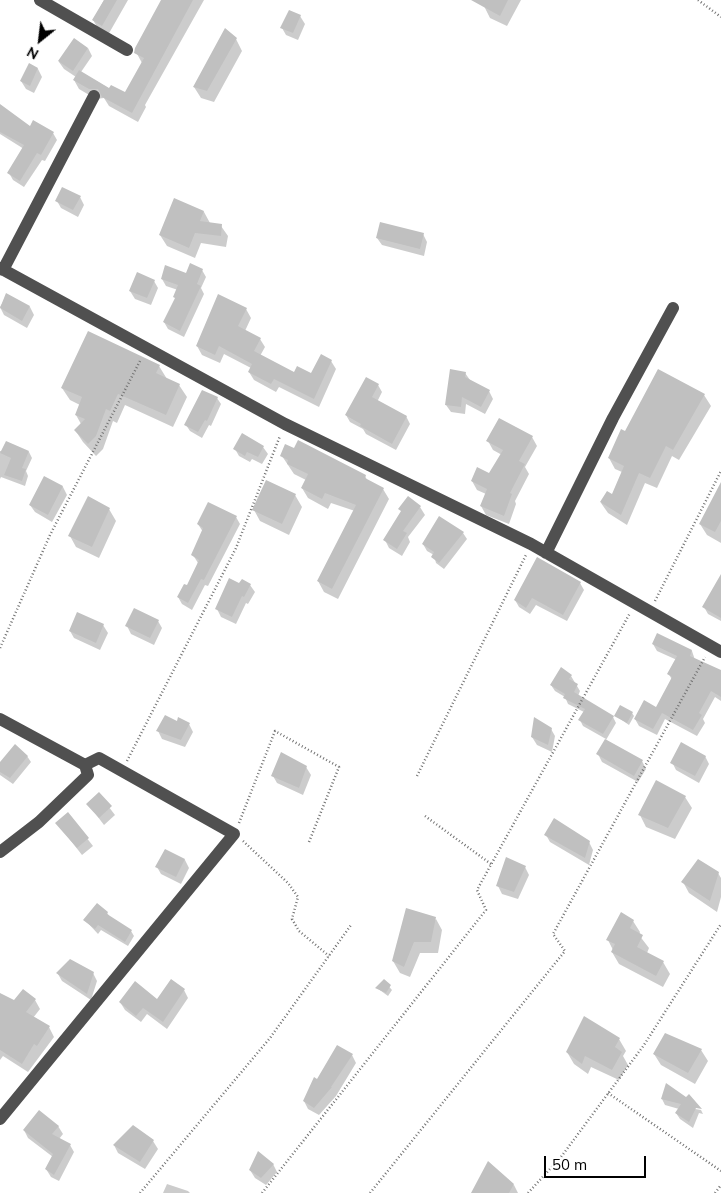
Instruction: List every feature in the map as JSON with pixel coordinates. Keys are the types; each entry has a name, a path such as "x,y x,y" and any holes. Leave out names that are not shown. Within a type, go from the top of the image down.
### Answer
{"street":[{"path":"40,0 127,50"},
{"path":"94,96 2,269 285,424 531,544 716,649"},
{"path":"546,553 613,418 673,308"},
{"path":"0,720 85,765 88,775 40,822 0,852"},
{"path":"0,1119 234,834 99,758 85,765"}],"path":[{"path":"698,0 721,17"},
{"path":"0,648 50,535 147,348"},
{"path":"122,772 236,548 285,424"},
{"path":"650,612 721,471"},
{"path":"417,776 531,544"},
{"path":"262,1193 486,910 477,890 635,603"},
{"path":"370,1193 565,951 553,934 716,649"},
{"path":"309,842 339,767 275,731 234,834 288,883 298,897 292,918 299,931 329,956"},
{"path":"425,816 491,864"},
{"path":"528,1193 561,1157 644,1045 721,924"},
{"path":"140,1193 270,1038 351,925"},
{"path":"608,1093 721,1171"},
{"path":"715,1193 721,1185"}],"building":[{"path":"104,0 117,0 102,26 92,20"},
{"path":"161,0 193,0 132,113 102,97 98,89 89,89 73,80 79,70 109,88 111,85 125,92 144,58 134,53 135,48"},
{"path":"471,0 508,0 500,16"},
{"path":"289,10 301,15 293,33 280,28"},
{"path":"225,28 237,38 207,91 193,87"},
{"path":"74,38 88,48 73,71 58,61"},
{"path":"29,63 38,68 30,86 20,81"},
{"path":"0,104 30,126 33,120 54,132 41,155 37,153 20,181 7,173 24,145 0,132"},
{"path":"62,187 81,196 73,210 55,201"},
{"path":"174,198 204,211 200,221 222,224 221,236 195,233 189,248 159,235"},
{"path":"380,222 424,233 420,249 376,238"},
{"path":"190,263 203,269 197,284 201,286 180,331 163,322 175,298 173,297 178,285 161,279 165,265 186,273"},
{"path":"137,272 155,280 147,298 129,291"},
{"path":"6,293 30,306 22,321 0,308"},
{"path":"218,294 247,308 238,326 261,338 254,351 294,372 297,366 311,373 321,354 332,360 314,399 274,379 271,384 248,372 252,364 219,346 215,355 196,346"},
{"path":"88,331 160,365 156,373 180,384 166,415 118,394 110,411 106,409 96,436 88,444 74,430 85,419 75,415 82,397 61,388"},
{"path":"450,369 466,372 465,377 490,390 481,407 462,397 461,407 445,405"},
{"path":"658,369 705,394 673,450 666,446 650,478 639,473 621,515 600,502 607,491 612,494 624,466 608,458 621,429 625,431"},
{"path":"366,377 379,384 372,397 407,416 392,444 345,415"},
{"path":"202,390 218,397 207,421 205,420 198,432 184,425"},
{"path":"499,418 533,436 519,461 525,464 510,493 512,494 504,516 480,506 487,489 471,481 477,467 489,473 503,450 486,441"},
{"path":"242,433 264,446 258,457 247,452 245,456 233,449"},
{"path":"298,440 366,475 365,478 384,488 332,589 317,581 356,505 325,493 322,499 301,488 308,474 287,464 288,460 280,456 285,444 294,448"},
{"path":"6,441 29,451 22,468 26,469 22,481 4,475 11,458 0,453"},
{"path":"44,476 63,486 48,515 29,505"},
{"path":"266,480 296,494 282,524 252,510"},
{"path":"721,482 721,521 715,532 699,524"},
{"path":"88,496 110,508 92,547 68,536"},
{"path":"408,496 421,506 403,531 407,533 397,549 383,540 401,511 398,509"},
{"path":"208,502 237,516 204,580 201,579 188,603 177,597 184,584 187,585 199,560 191,555 203,528 197,524"},
{"path":"439,516 464,532 439,563 431,557 434,552 422,544"},
{"path":"537,557 581,582 563,615 532,598 526,608 514,600"},
{"path":"721,574 721,618 702,607"},
{"path":"229,578 239,583 242,579 251,584 244,597 242,596 232,617 215,609"},
{"path":"134,608 159,620 150,638 125,626"},
{"path":"77,612 104,624 96,643 69,631"},
{"path":"657,633 692,650 690,656 721,670 721,697 711,691 699,713 702,715 693,730 662,713 653,729 634,719 644,700 656,707 672,677 667,674 677,656 652,644"},
{"path":"561,667 572,675 569,679 578,684 574,692 614,716 603,734 578,720 585,709 563,698 565,694 550,685"},
{"path":"620,705 633,712 627,723 614,716"},
{"path":"165,715 177,721 178,717 190,723 181,740 156,731"},
{"path":"534,717 552,728 548,745 531,737"},
{"path":"605,739 643,760 634,776 596,754"},
{"path":"681,742 706,756 695,776 670,763"},
{"path":"15,744 28,756 10,778 0,772 0,762"},
{"path":"281,752 307,766 299,788 271,776"},
{"path":"656,780 686,796 668,828 638,815"},
{"path":"99,792 112,806 99,818 86,804"},
{"path":"68,812 89,838 77,848 55,823"},
{"path":"554,818 590,841 585,858 544,835"},
{"path":"165,849 185,859 176,877 155,867"},
{"path":"506,857 526,866 514,892 496,886"},
{"path":"698,859 719,872 710,901 681,882"},
{"path":"97,903 108,912 107,914 132,930 125,942 98,925 95,929 83,920"},
{"path":"406,908 436,917 431,942 414,942 404,967 392,961"},
{"path":"621,912 634,920 630,928 643,935 637,947 664,961 656,976 611,952 615,944 606,940"},
{"path":"70,959 94,972 87,994 56,973"},
{"path":"171,979 185,989 163,1022 143,1008 136,1016 119,1002 135,981 157,999"},
{"path":"384,979 391,985 386,993 375,988"},
{"path":"23,989 36,999 26,1012 50,1026 37,1046 34,1044 22,1064 0,1050 0,993 14,1000"},
{"path":"584,1016 620,1038 615,1047 622,1052 612,1070 585,1056 582,1064 566,1052"},
{"path":"665,1033 702,1049 688,1073 653,1054"},
{"path":"337,1045 353,1054 332,1087 314,1108 303,1101 314,1077 317,1079"},
{"path":"666,1083 686,1097 689,1094 702,1109 696,1108 689,1122 675,1113 681,1104 661,1099"},
{"path":"39,1110 59,1126 52,1134 71,1144 54,1175 45,1169 53,1154 23,1130"},
{"path":"133,1125 154,1140 140,1162 113,1145"},
{"path":"258,1151 274,1164 261,1178 249,1170"},
{"path":"488,1161 514,1184 509,1193 471,1193"}]}
